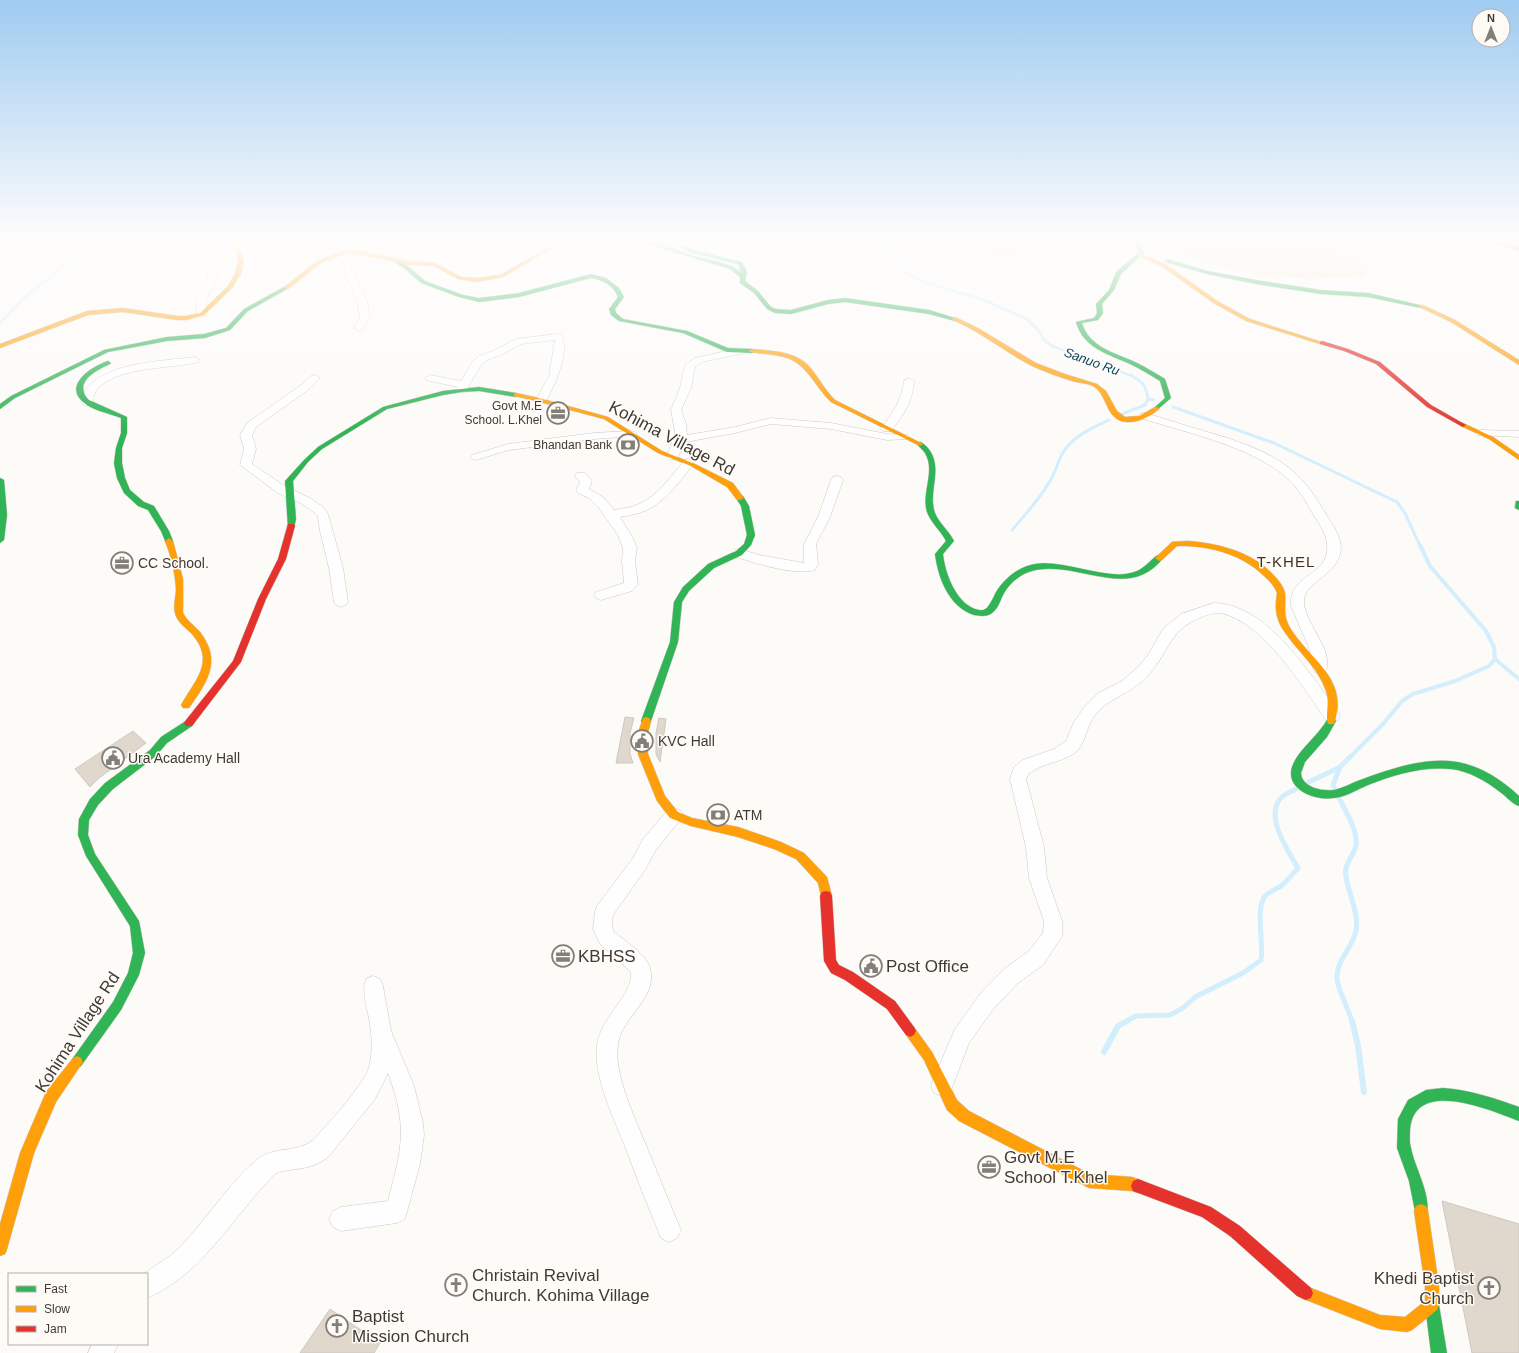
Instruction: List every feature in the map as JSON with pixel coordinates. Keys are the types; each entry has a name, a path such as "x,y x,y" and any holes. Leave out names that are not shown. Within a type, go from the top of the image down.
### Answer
{"main road":[{"path":"0,346 87,313 124,310 176,318 202,314 213,304"},
{"path":"164,740 177,718 203,681 208,656 204,642 180,616 178,607 180,592 175,558 165,531 151,508 141,504 127,491 121,478 118,463 119,448 124,433 124,417 87,403 80,399 78,392 81,382 90,373 102,365 121,358 216,334 228,329 246,310 257,304"},
{"path":"616,304 612,309 612,314 621,320 685,332 727,350 787,354 799,359 808,368 817,386 833,401 855,414 921,445 927,450 931,458 933,482 930,509 938,526 949,536 950,541 948,546 939,554 940,570 946,583 965,605 972,610 982,613 989,612 1000,593 1012,579 1024,570 1038,567 1064,568 1111,575 1132,575 1142,571 1173,544 1204,544 1224,549 1242,558 1269,576 1281,592 1279,605 1282,620 1288,633 1313,658 1333,698 1332,716 1327,731 1308,751 1300,763 1296,774 1297,779 1304,787 1311,791 1339,793 1375,778 1437,764 1450,764 1468,768 1484,776 1504,789 1519,802"},
{"path":"765,304 773,311 785,313 798,312 823,304"},
{"path":"877,304 924,311 962,322 991,336 1019,357 1037,366 1050,372 1096,385 1105,395 1111,410 1116,416 1123,419 1144,416 1161,407 1168,398 1163,380 1135,363 1108,352 1091,342 1081,333 1078,327 1079,322 1096,319 1100,313 1100,304"},
{"path":"1220,304 1248,320 1296,336 1346,350 1378,363 1428,406 1457,423 1491,438 1519,458"},
{"path":"1414,304 1453,321 1519,363"},
{"path":"0,407 13,397 106,351 129,345 216,334"},
{"name":"Kohima Village Rd","path":"0,1249 27,1153 51,1097 117,1006 133,975 138,953 136,925 91,856 83,835 84,819 94,802 109,786 153,753 164,740 188,723 237,662 262,599 282,559 286,546 292,520 289,481 306,461 334,438 385,408 431,395 462,388 479,389 541,400 606,418 631,434 673,457 714,475 730,485 745,506 750,524 751,535 747,545 739,553"},
{"path":"1498,444 1510,463"},
{"path":"0,480 3,515 0,540"},
{"path":"1519,503 1519,508"},
{"path":"739,553 711,566 686,589 678,602 674,642 643,733 643,754 648,768 660,798 674,815 690,822 738,832 777,846 800,856 811,866 823,881 828,911 830,962 835,969 849,976 891,1006 928,1056 952,1105 964,1116 1068,1171 1089,1180 1132,1184 1206,1212 1235,1231 1302,1291 1380,1322 1407,1325 1432,1305"},
{"path":"1439,1353 1432,1305 1432,1286 1416,1181 1403,1145 1403,1120 1414,1104 1427,1095 1450,1094 1487,1102 1519,1114"}],"street":[{"path":"201,304 202,314"},
{"path":"359,328 365,317 363,304"},
{"path":"430,378 462,388 477,363 483,358 497,353 519,341 558,337 560,341 554,376 541,400"},
{"path":"673,457 675,448 680,439 680,422 676,410 688,384 690,366 699,360 741,351"},
{"path":"87,403 87,396 90,389 102,379 126,371 145,367 195,360"},
{"path":"315,378 304,388 251,425 247,430 247,440 250,449 246,465 282,490 319,510 324,517 326,531 336,568 341,602"},
{"path":"887,429 903,406 909,391 909,381"},
{"path":"1144,416 1235,446 1275,464 1291,476 1314,504 1332,537 1334,550 1332,560 1325,571 1307,582 1300,592 1297,600 1299,611 1319,655 1320,671"},
{"path":"680,439 724,432 771,420 831,426 887,437 904,437"},
{"path":"476,457 508,447 594,436 631,434"},
{"path":"1481,434 1519,434"},
{"path":"611,514 636,509 647,505 670,484 688,463"},
{"path":"581,476 586,481 586,484 582,490 593,495 611,514 628,540 631,553 628,561 631,585 627,588 600,596"},
{"path":"739,553 756,559 804,568 810,567 810,544 824,517 837,480"},
{"path":"942,1085 962,1036 983,1007 1011,976 1036,958 1052,936 1053,922 1038,878 1035,847 1018,779 1020,772 1029,765 1060,754 1072,746 1082,722 1090,710 1103,697 1126,685 1144,670 1153,659 1168,633 1186,618 1214,608 1220,608 1242,615 1259,626 1295,664 1332,716"},
{"path":"669,1230 620,1107 607,1060 608,1036 638,992 642,982 642,973 640,967 607,938 602,929 602,922 604,912 639,864 649,845 674,815"},
{"path":"341,1219 397,1211 413,1135 411,1113 404,1088 381,1032 373,986"},
{"path":"148,1285 187,1257 230,1204 268,1165 285,1159 299,1159 312,1155 326,1142 367,1091 378,1073 381,1032"}],"building":[{"path":"625,717 634,718 630,733 630,754 633,763 616,763"},
{"path":"659,718 666,719 660,762 656,754 656,733"},
{"name":"Ura Academy Hall","path":"133,731 146,743 99,778 90,787 75,769"},
{"name":"Khedi Baptist Church","path":"1442,1201 1519,1224 1519,1353 1472,1353"},
{"name":"Baptist Mission Church","path":"330,1309 380,1343 374,1353 300,1353"}],"waterway":[{"path":"0,323 18,304"},
{"name":"Sanuo Ru","path":"993,304 1027,319 1039,331 1044,340 1052,346 1132,376"},
{"name":"Sanuo Ru","path":"1131,375 1143,384 1148,399"},
{"path":"1122,414 1145,405 1148,399"},
{"name":"Sanuo Ru","path":"1148,399 1154,400"},
{"path":"1173,407 1274,443 1397,502 1405,513 1420,546"},
{"path":"1012,530 1044,490 1062,454 1071,442 1083,433 1109,420"},
{"path":"1420,545 1430,566 1486,631 1494,647 1495,659"},
{"path":"1340,767 1384,723 1402,701 1413,694 1455,681 1489,666 1495,659"},
{"path":"1495,659 1519,679"},
{"path":"1309,782 1340,767"},
{"path":"1334,787 1333,785 1340,767"},
{"path":"1125,1022 1136,1016 1170,1015 1183,1008 1195,997 1243,973 1261,960 1260,917 1262,902 1265,896 1281,886 1298,868 1280,834 1276,824 1275,815 1276,806 1280,799 1296,789"},
{"path":"1339,798 1352,823 1356,837 1355,849 1346,869 1346,877 1357,924 1354,937 1337,972 1339,989 1352,1022"},
{"path":"1104,1052 1118,1026 1127,1021"},
{"path":"1352,1021 1358,1046 1364,1092"}],"traffic: fast":[{"path":"0,407 13,397 106,351 167,339 205,336 228,329 246,310 257,304"},
{"path":"616,304 612,309 613,314 621,320 685,332 727,350 752,351"},
{"path":"766,304 769,308 775,311 791,312 820,304"},
{"path":"874,304 929,312 955,319"},
{"path":"1099,304 1100,313 1096,319 1079,322 1081,331 1092,344 1108,353 1141,367 1163,380 1168,398 1157,408"},
{"path":"1412,304 1421,306"},
{"path":"108,363 89,373 83,379 79,390 82,397 87,402 124,417 124,433 119,448 118,463 121,478 127,491 141,504 151,508 165,531 169,541"},
{"path":"291,526 292,519 289,481 306,461 320,448 385,408 443,393 461,390 479,389 516,395"},
{"path":"920,444 928,452 932,460 933,468 929,503 931,512 950,541 939,554 942,572 950,590 956,598 970,610 979,613 989,611 993,607 1002,589 1009,581 1019,573 1029,568 1046,566 1059,567 1113,576 1125,576 1140,573 1159,558"},
{"path":"0,480 3,515 0,540"},
{"path":"646,721 674,642 678,602 686,589 711,566 739,553 747,545 751,535 745,506 740,498"},
{"path":"1519,503 1519,508"},
{"path":"1331,721 1328,728 1306,753 1298,766 1296,773 1297,779 1304,788 1310,791 1322,794 1334,794 1396,772 1441,764 1461,767 1479,773 1496,783 1519,802"},
{"path":"77,1062 117,1006 133,975 139,953 135,925 91,856 83,835 84,819 94,802 109,786 153,753 164,740 189,723"},
{"path":"1421,1211 1416,1181 1405,1153 1403,1143 1405,1119 1413,1104 1426,1096 1443,1094 1463,1096 1483,1101 1519,1114"},
{"path":"1432,1305 1439,1353"}],"traffic: slow":[{"path":"0,346 87,313 123,310 186,318 202,314 212,304"},
{"path":"1219,304 1248,320 1322,343"},
{"path":"1421,306 1453,321 1519,363"},
{"path":"955,319 976,329 1034,364 1063,376 1095,385 1100,388 1114,413 1123,419 1132,420 1150,413 1157,408"},
{"path":"752,351 776,353 791,357 805,365 823,391 833,401 920,444"},
{"path":"516,395 537,399 606,418 660,452 693,465 730,485 740,498"},
{"path":"1463,425 1491,438 1519,458"},
{"path":"169,541 179,579 179,613 202,642 206,651 207,660 203,678 186,705"},
{"path":"1159,558 1175,544 1188,543 1203,545 1235,553 1249,560 1273,579 1281,594 1281,613 1285,626 1321,670 1332,693 1333,706 1331,721"},
{"path":"646,721 643,733 643,754 661,798 674,815 691,822 738,832 777,845 800,856 823,881 826,896"},
{"path":"910,1031 928,1056 952,1105 964,1116 1089,1181 1132,1184 1138,1186"},
{"path":"0,1249 27,1153 51,1097 77,1062"},
{"path":"1306,1293 1380,1322 1407,1325 1432,1305 1432,1286 1421,1211"}],"traffic: jam":[{"path":"1322,343 1346,350 1378,363 1429,406 1463,425"},
{"path":"189,723 237,662 262,599 282,559 291,526"},
{"path":"826,896 830,961 835,969 849,976 891,1005 910,1031"},
{"path":"1138,1186 1206,1212 1235,1231 1306,1293"}],"place":[{"name":"Govt M.E School. L.Khel","path":"558,413"},
{"name":"Bhandan Bank","path":"628,445"},
{"name":"CC School.","path":"122,563"},
{"name":"KVC Hall","path":"642,741"},
{"name":"Ura Academy Hall","path":"113,758"},
{"name":"ATM","path":"718,815"},
{"name":"KBHSS","path":"563,956"},
{"name":"Post Office","path":"871,966"},
{"name":"Govt M.E School T.Khel","path":"989,1167"},
{"name":"Christain Revival Church. Kohima Village","path":"456,1285"},
{"name":"Khedi Baptist Church","path":"1489,1288"},
{"name":"Baptist Mission Church","path":"337,1326"}],"district":[{"name":"T-KHEL","path":"1286,562"}]}
